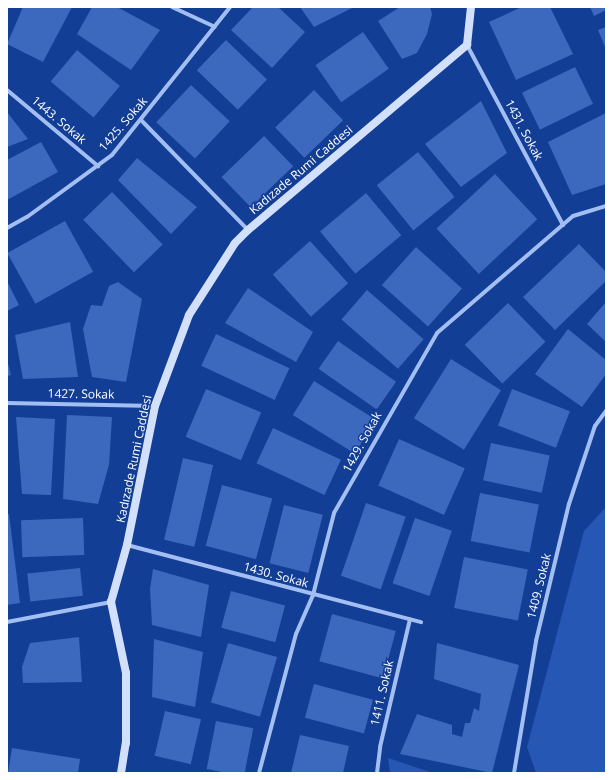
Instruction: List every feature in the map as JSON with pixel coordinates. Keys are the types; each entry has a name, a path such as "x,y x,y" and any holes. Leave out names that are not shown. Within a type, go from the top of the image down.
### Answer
{"street":[{"path":"172,7 215,27"},
{"name":"1425. Sokak","path":"7,228 27,217 112,155 230,7"},
{"path":"467,46 472,8"},
{"name":"1431. Sokak","path":"467,46 563,225"},
{"name":"Kadızade Rumi Caddesi","path":"121,773 126,743 126,673 111,602 127,545 155,406 189,314 235,243 248,230 467,46"},
{"name":"1443. Sokak","path":"7,90 98,166"},
{"path":"141,120 248,230"},
{"name":"1429. Sokak","path":"259,773 296,634 313,595 334,513 437,333 573,216 606,206"},
{"name":"1427. Sokak","path":"7,403 155,406"},
{"name":"1409. Sokak","path":"514,773 524,699 540,620 569,504 595,426 606,412"},
{"name":"1430. Sokak","path":"127,545 313,595 421,622"},
{"path":"7,622 111,602"},
{"name":"1411. Sokak","path":"377,773 380,747 410,619"}],"shaded area":[{"path":"606,507 606,773 536,773 527,747 584,531"},
{"path":"388,758 433,773 390,773"}],"building":[{"path":"23,7 72,7 43,62 7,44"},
{"path":"92,7 117,7 160,30 131,70 77,34"},
{"path":"253,7 278,7 305,32 272,68 231,30"},
{"path":"300,7 354,7 314,27"},
{"path":"400,7 430,7 432,14 427,34 417,53 402,59 378,21"},
{"path":"522,7 550,7 573,54 516,80 489,22"},
{"path":"590,7 606,7 606,10 594,16"},
{"path":"606,27 606,49 598,30"},
{"path":"363,32 389,69 341,102 315,65"},
{"path":"226,40 267,80 238,110 197,70"},
{"path":"77,50 120,86 94,117 51,81"},
{"path":"575,67 593,104 540,130 522,93"},
{"path":"191,85 230,121 195,158 156,122"},
{"path":"314,90 343,120 304,158 275,128"},
{"path":"481,101 507,153 461,187 425,144"},
{"path":"7,112 28,139 7,147"},
{"path":"606,113 606,184 572,195 548,142"},
{"path":"264,136 293,166 251,207 222,177"},
{"path":"41,142 58,172 7,200 7,160"},
{"path":"418,152 455,197 413,230 377,185"},
{"path":"137,158 197,207 171,234 118,180"},
{"path":"495,174 537,219 479,274 436,229"},
{"path":"112,192 163,245 134,272 83,220"},
{"path":"366,193 401,235 355,274 320,232"},
{"path":"65,221 93,272 35,304 7,253"},
{"path":"310,241 348,283 311,317 273,274"},
{"path":"579,244 606,272 606,281 555,330 523,297"},
{"path":"416,247 462,288 428,326 382,285"},
{"path":"7,281 19,305 7,311"},
{"path":"118,282 142,299 126,382 92,377 83,329 91,305 102,306 109,286"},
{"path":"248,288 313,332 296,362 225,323"},
{"path":"367,290 424,339 398,369 341,319"},
{"path":"606,302 606,342 587,324"},
{"path":"508,303 546,342 502,384 465,345"},
{"path":"70,322 78,377 23,379 15,335"},
{"path":"568,329 606,360 606,374 582,407 535,374"},
{"path":"216,334 289,368 275,400 201,366"},
{"path":"338,341 396,382 377,410 318,369"},
{"path":"451,359 501,390 464,450 414,418"},
{"path":"7,360 11,375 7,376"},
{"path":"314,381 376,420 355,454 293,415"},
{"path":"206,389 261,412 241,460 186,437"},
{"path":"512,389 570,411 556,448 498,425"},
{"path":"67,415 112,417 109,465 98,504 63,499"},
{"path":"16,417 55,419 51,495 22,494"},
{"path":"273,428 341,460 324,495 257,463"},
{"path":"399,439 465,468 444,515 378,486"},
{"path":"491,443 550,455 542,493 483,480"},
{"path":"183,458 213,465 194,547 164,540"},
{"path":"222,485 272,498 256,559 206,546"},
{"path":"480,493 539,504 530,553 471,541"},
{"path":"366,503 406,517 381,589 341,576"},
{"path":"284,505 323,515 308,573 269,563"},
{"path":"9,514 20,603 7,605 7,515"},
{"path":"83,518 84,555 22,557 21,520"},
{"path":"415,518 452,531 429,596 393,583"},
{"path":"464,557 528,569 518,620 454,608"},
{"path":"80,568 83,596 30,601 27,574"},
{"path":"153,569 209,585 201,637 152,625 150,589"},
{"path":"231,591 285,605 275,642 221,628"},
{"path":"332,614 396,631 383,678 319,661"},
{"path":"79,637 82,682 23,683 22,667 30,643"},
{"path":"154,639 203,652 195,707 152,697"},
{"path":"228,643 277,657 260,717 211,703"},
{"path":"437,643 519,665 492,773 400,754 417,714 452,725 452,734 462,737 465,723 470,723 474,708 479,711 481,694 434,679"},
{"path":"314,684 373,700 364,734 305,718"},
{"path":"165,711 201,719 191,764 155,756"},
{"path":"216,721 253,728 245,773 227,773 207,769"},
{"path":"300,735 349,746 343,773 291,773"},
{"path":"12,748 80,759 78,773 8,773"}]}
